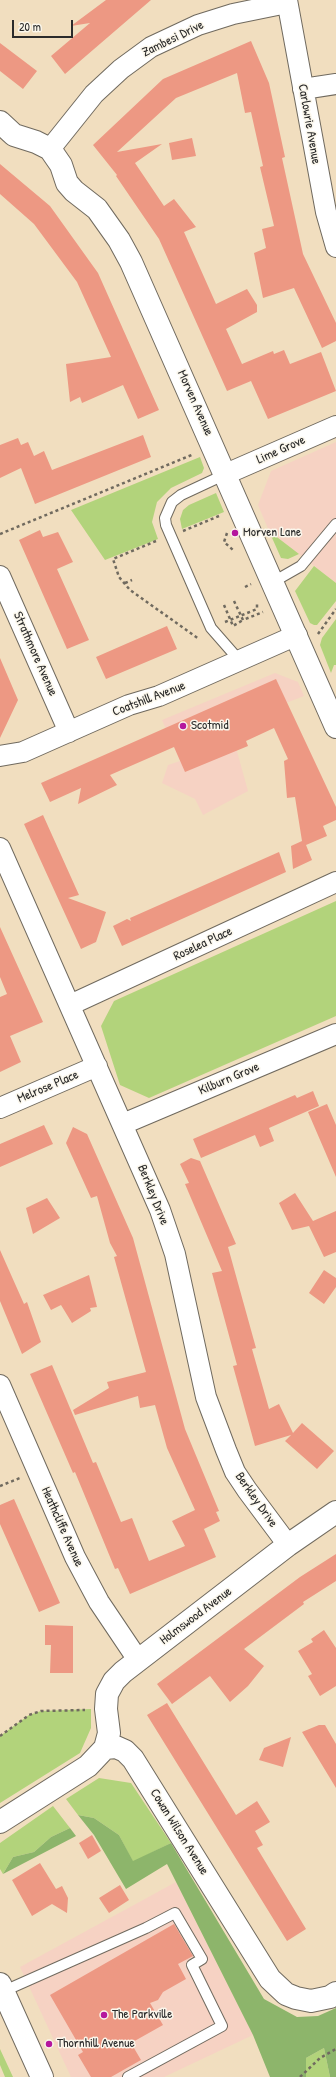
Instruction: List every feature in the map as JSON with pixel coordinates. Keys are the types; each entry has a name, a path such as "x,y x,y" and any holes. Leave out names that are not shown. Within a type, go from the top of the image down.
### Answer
{"street":[{"name":"Carlowrie Avenue","path":"287,1 326,212 336,247"},
{"name":"Zambesi Drive","path":"50,149 94,94 121,68 151,47 198,24 287,1"},
{"path":"303,89 336,84"},
{"path":"0,122 14,135 36,142 50,149"},
{"name":"Morven Avenue","path":"50,149 61,165 67,183 74,191 97,209 120,240 131,262 226,474 264,586 305,637 336,727"},
{"name":"Lime Grove","path":"226,474 336,426"},
{"name":"Strathmore Avenue","path":"0,576 69,732"},
{"name":"Coatshill Avenue","path":"0,756 10,752 20,753 129,705 159,696 239,660 305,637"},
{"name":"Berkley Drive","path":"0,848 160,1210 175,1254 200,1373 215,1424 235,1472 288,1545"},
{"name":"Roselea Place","path":"70,1004 336,882"},
{"name":"Kilburn Grove","path":"123,1124 336,1034"},
{"name":"Melrose Place","path":"0,1108 96,1066"},
{"name":"Heathcliffe Avenue","path":"0,1385 74,1557 99,1602 138,1660"},
{"name":"Holmswood Avenue","path":"105,1748 109,1733 106,1708 107,1694 114,1681 138,1660 288,1545 336,1512"},
{"name":"Cowan Wilson Avenue","path":"105,1748 116,1747 133,1759 270,1979 286,1994 296,1998 311,2001 330,1997 336,1993"},
{"path":"0,1822 88,1766 105,1748"},
{"path":"1,1990 42,2077"}],"lane":[{"path":"226,474 181,495 172,502 165,518 170,536 211,628 239,660"},
{"path":"264,586 301,566 336,524"},
{"path":"1,1990 146,1928 175,1913 202,1959 192,1965 222,2026 128,2077"}],"path":[{"path":"0,534 214,446"},
{"path":"201,640 130,590 120,576 113,559 220,515 223,521"},
{"path":"226,527 228,532 224,542 233,550 236,549"},
{"path":"248,577 251,584"},
{"path":"125,583 132,580"},
{"path":"245,587 251,584 264,586"},
{"path":"220,624 257,609 257,597"},
{"path":"234,601 243,620"},
{"path":"224,605 233,626 243,620 264,612"},
{"path":"305,637 336,609"},
{"path":"0,1736 29,1715 41,1711 106,1708"},
{"path":"300,2077 320,2058 336,2049"}],"shaded area":[{"path":"336,442 336,583 269,531 258,505 271,471"},
{"path":"275,673 298,682 304,696 286,703 233,737 248,791 203,815 195,799 162,783 168,765 180,761 162,720"},
{"path":"176,1882 253,2035 164,2077 71,2077 20,1967"}],"green space":[{"path":"200,457 204,468 202,473 171,488 157,502 152,522 158,539 105,560 71,510"},
{"path":"216,493 224,512 182,529 180,519 183,510 189,505"},
{"path":"269,531 299,554 288,559 281,558"},
{"path":"314,566 336,583 336,601 317,625 310,623 295,591"},
{"path":"336,619 336,665 334,665 331,673 320,645 322,638"},
{"path":"336,901 336,1016 149,1098 120,1085 101,1026 114,1001"},
{"path":"91,1709 91,1728 80,1753 0,1803 0,1736 29,1715 41,1711"},
{"path":"99,1778 131,1783 171,1843 133,1862 119,1835 94,1818 78,1815 66,1799"},
{"path":"53,1806 70,1828 51,1837 34,1852 13,1857 3,1874 0,1869 0,1843"},
{"path":"78,1815 94,1818 119,1835 133,1861 171,1843 264,1999 297,2017 318,2016 336,2008 336,2077 330,2077 324,2048 306,2058 306,2077 270,2077 253,2035 167,1864 126,1889 94,1835"},
{"path":"70,1828 76,1836 3,1874 13,1857 34,1852 51,1837"},
{"path":"324,2048 330,2077 306,2077 306,2058"},
{"path":"0,2049 13,2077 5,2077 0,2065"}],"building":[{"path":"106,0 151,0 65,74 51,56 90,23 71,26"},
{"path":"251,41 269,83 285,157 282,158 303,254 336,323 336,341 322,348 294,288 263,298 254,253 266,248 262,229 274,226 260,167 263,166 251,112 245,113 237,73 176,98 117,152 162,144 135,163 164,206 174,199 196,227 184,232 216,304 247,289 257,305 257,312 226,329 242,364 273,351 274,354 284,350 290,364 321,352 336,391 268,419 251,381 227,391 159,239 116,176 117,175 93,145 163,79"},
{"path":"0,43 37,71 23,89 0,71"},
{"path":"192,138 196,156 172,160 169,143"},
{"path":"0,164 50,206 98,273 159,410 138,419 123,385 82,403 80,397 70,402 66,364 111,357 77,282 34,224 0,194"},
{"path":"143,435 151,457 35,504 21,468 0,478 0,445 18,438 21,445 28,442 34,456 44,451 52,470"},
{"path":"40,530 43,537 58,532 73,562 57,569 89,640 67,649 19,540"},
{"path":"167,626 177,649 106,679 96,657"},
{"path":"0,658 18,700 0,738"},
{"path":"276,679 336,807 336,820 323,826 327,836 306,845 312,860 293,869 291,846 302,841 295,797 287,798 284,761 288,759 274,728 246,741 248,746 185,772 174,747 110,775 117,785 78,804 81,788 50,802 41,783"},
{"path":"43,815 79,895 68,898 106,912 96,942 81,949 24,824"},
{"path":"279,852 286,872 122,946 113,926 127,919 131,921 130,918"},
{"path":"0,927 43,1022 10,1036 21,1062 0,1072 0,997 7,994 0,977"},
{"path":"313,1091 319,1106 269,1128 274,1141 260,1147 255,1135 201,1158 193,1139 295,1095 297,1098"},
{"path":"327,1104 336,1125 336,1177 308,1112"},
{"path":"44,1125 53,1144 0,1167 0,1144"},
{"path":"73,1127 87,1134 133,1238 185,1429 219,1511 216,1512 220,1521 204,1529 216,1557 130,1594 118,1568 115,1569 75,1472 73,1473 30,1374 52,1365 93,1463 96,1462 121,1522 132,1518 149,1561 185,1546 172,1521 195,1510 167,1448 155,1405 140,1408 138,1396 75,1415 73,1410 109,1388 107,1382 146,1372 114,1257 117,1256 110,1243 97,1196 91,1198 66,1143"},
{"path":"191,1158 200,1161 236,1244 228,1247 256,1348 252,1349 269,1409 279,1404 293,1433 302,1423 334,1451 317,1469 285,1441 291,1435 255,1446 233,1366 237,1365 212,1273 222,1271 185,1184 189,1183 180,1164"},
{"path":"295,1193 313,1221 336,1211 336,1252 324,1257 309,1226 292,1230 279,1203"},
{"path":"47,1198 60,1218 33,1234 26,1208"},
{"path":"0,1250 24,1304 27,1302 41,1342 22,1354 0,1301"},
{"path":"324,1270 336,1278 336,1287 324,1304 309,1293"},
{"path":"89,1275 97,1307 90,1308 91,1311 72,1323 61,1305 51,1310 43,1295"},
{"path":"14,1499 60,1603 39,1612 0,1524 0,1505"},
{"path":"336,1554 336,1581 303,1602 304,1604 244,1649 264,1666 248,1686 230,1702 210,1676 172,1704 157,1684 300,1577"},
{"path":"45,1625 73,1626 73,1673 50,1673 51,1645 45,1645"},
{"path":"324,1630 336,1648 336,1686 320,1696 308,1676 312,1674 298,1651 313,1642 311,1639"},
{"path":"167,1703 236,1815 257,1801 270,1822 255,1831 263,1845 257,1848 306,1929 287,1941 147,1715"},
{"path":"319,1725 325,1725 336,1744 336,1788 302,1732"},
{"path":"291,1737 283,1767 259,1760 264,1748"},
{"path":"92,1835 101,1851 88,1859 79,1843"},
{"path":"40,1863 56,1889 62,1886 68,1898 67,1913 52,1904 32,1916 12,1880"},
{"path":"120,1885 129,1900 109,1913 99,1898"},
{"path":"174,1924 193,1956 178,1964 186,1979 163,1992 158,2000 150,2003 163,2025 131,2043 141,2060 111,2077 91,2077 78,2055 83,2052 50,1995"}],"place":[{"name":"Morven Lane","path":"235,533"},
{"name":"Scotmid","path":"183,726"},
{"name":"The Parkville","path":"104,2015"},
{"name":"Thornhill Avenue","path":"49,2044"}]}
